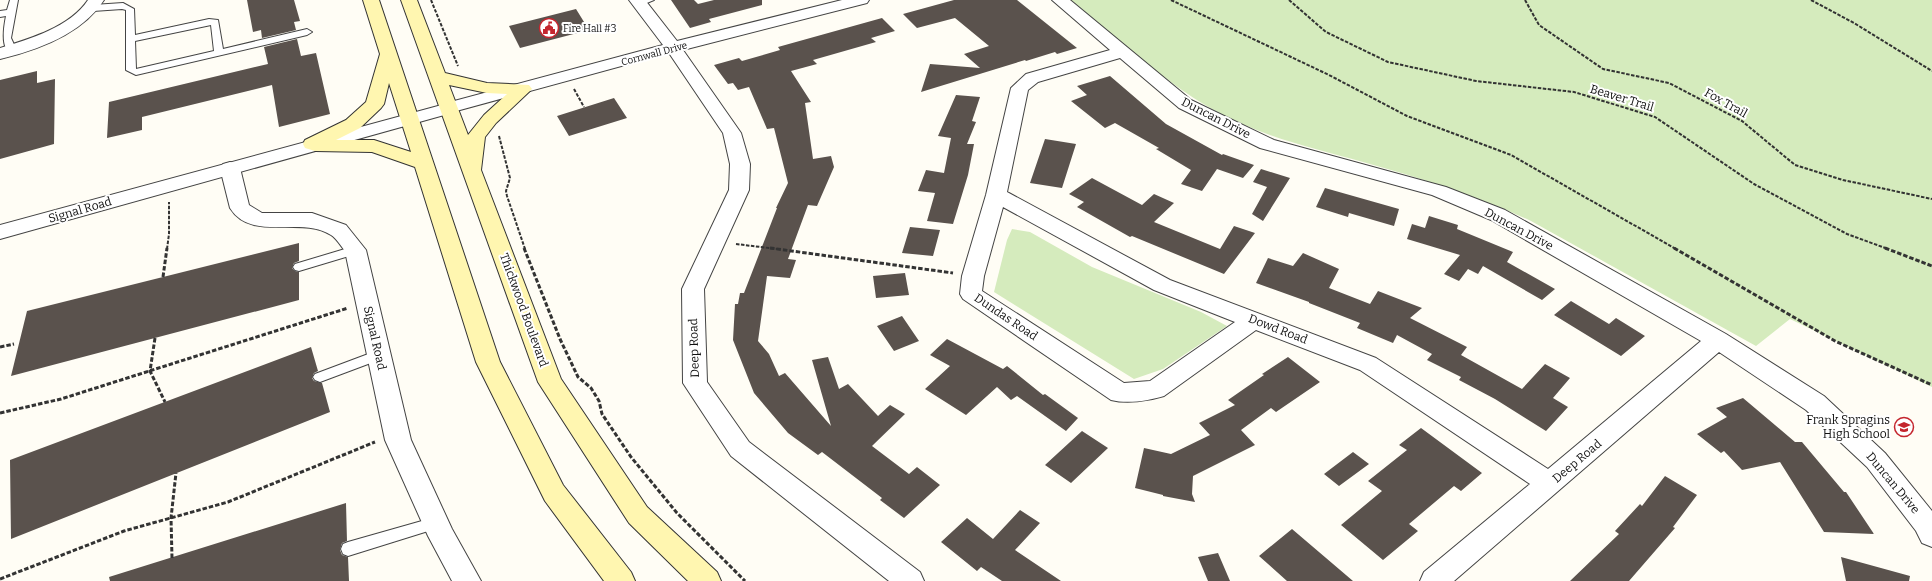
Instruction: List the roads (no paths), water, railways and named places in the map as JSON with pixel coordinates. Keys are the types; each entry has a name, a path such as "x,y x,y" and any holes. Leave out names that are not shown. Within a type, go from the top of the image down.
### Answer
{"main road":[{"path":"371,0 488,362 554,493 621,581"},
{"name":"Thickwood Boulevard","path":"408,0 550,382 638,515 706,581"},
{"path":"312,144 353,124 375,104 388,54"},
{"path":"437,76 487,88 523,88"},
{"path":"473,172 476,137 490,119 523,88"},
{"path":"312,144 374,146 423,163"}],"street":[{"name":"Cornwall Drive","path":"410,119 673,47 861,0"},
{"name":"Duncan Drive","path":"1060,0 1185,104 1267,144 1439,191 1498,215 1718,340 1820,408 1876,460 1926,523 1932,535"},
{"name":"Deep Road","path":"642,1 732,133 740,164 739,190 693,289 694,383 740,449 910,581"},
{"path":"6,53 30,45 59,32 94,4"},
{"name":"Dundas Road","path":"1123,52 1032,78 1020,88 996,194 973,276 971,294 1120,393 1155,390 1253,320"},
{"name":"Signal Road","path":"0,232 312,144 410,119"},
{"name":"Signal Road","path":"230,168 240,208 256,219 278,221 312,220 339,230 355,250 398,440 436,523 467,581"},
{"name":"Dowd Road","path":"996,194 1162,285 1368,364 1550,484"},
{"name":"Deep Road","path":"1434,581 1718,340"}],"lane":[{"path":"6,53 6,38 4,32 12,12 14,0"},
{"path":"94,4 123,6 130,9 131,70 136,72 307,32"},
{"path":"0,14 12,12"},
{"path":"130,39 215,22 218,53"},
{"path":"299,267 355,250"},
{"path":"320,377 379,355"},
{"path":"348,549 436,523"}],"place":[{"name":"Fire Hall #3","path":"549,28"},
{"name":"Frank Spragins High School","path":"1904,427"}]}
